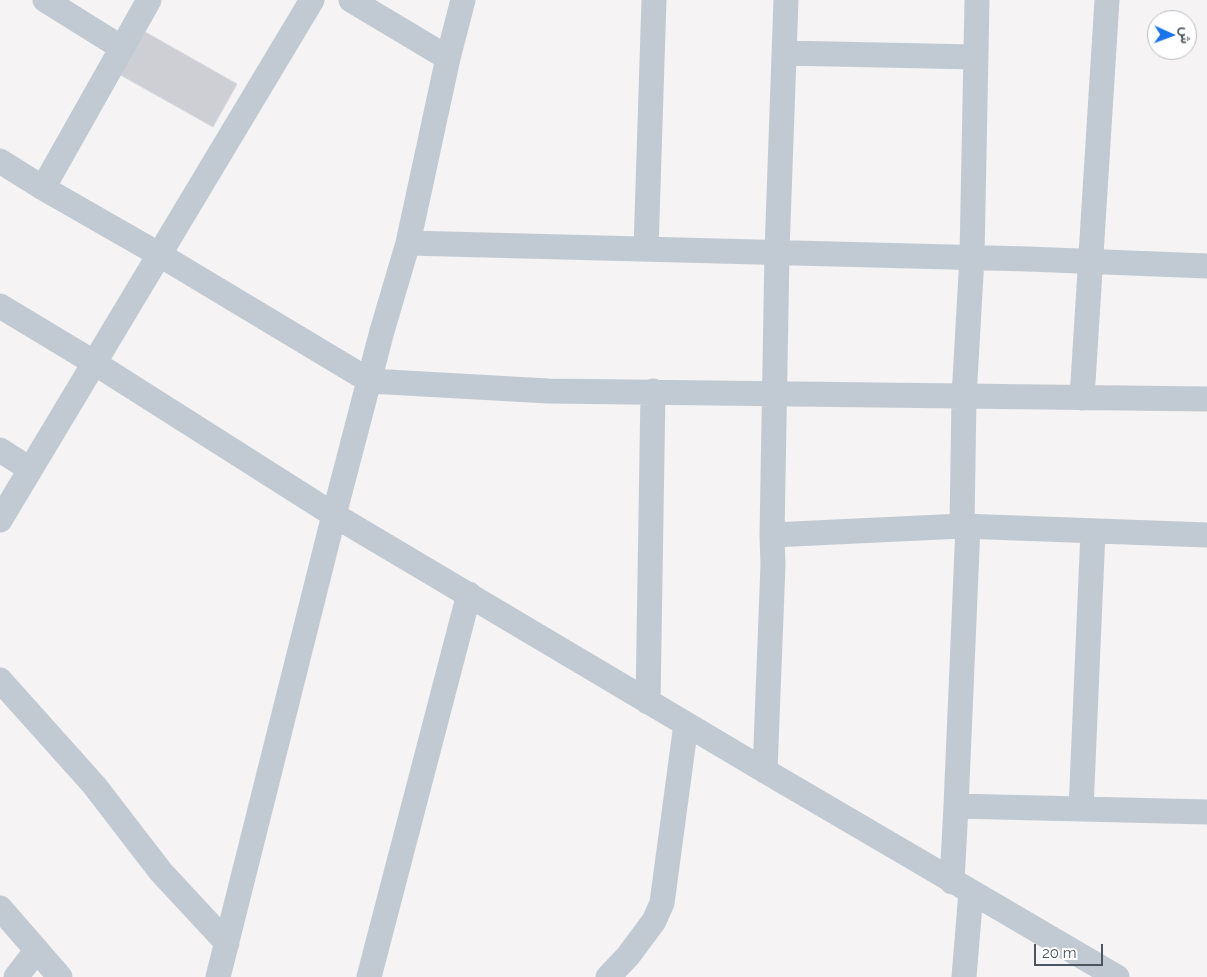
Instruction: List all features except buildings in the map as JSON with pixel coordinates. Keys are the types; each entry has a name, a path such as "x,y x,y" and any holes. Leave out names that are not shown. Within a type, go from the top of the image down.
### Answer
{"street":[{"path":"44,0 122,48"},
{"path":"43,188 149,0"},
{"path":"0,520 93,362 160,255 312,0"},
{"path":"351,0 448,58"},
{"path":"218,977 334,514 408,243 448,58 463,0"},
{"path":"646,249 654,0"},
{"path":"765,771 773,565 777,252 786,0"},
{"path":"964,977 956,806 965,526 964,397 972,257 977,0"},
{"path":"1082,398 1107,0"},
{"path":"784,53 976,57"},
{"path":"0,161 370,381 548,391 1207,399"},
{"path":"408,243 972,257 1207,266"},
{"path":"0,306 93,362 334,514 961,887 1093,970 1117,977"},
{"path":"648,702 653,391"},
{"path":"0,450 30,469"},
{"path":"772,535 965,526 1207,535"},
{"path":"1081,809 1093,531"},
{"path":"369,977 469,594"},
{"path":"0,680 94,785 161,872 227,943"},
{"path":"608,977 628,956 654,921 662,903 686,724"},
{"path":"956,806 1207,812"},
{"path":"0,908 60,977"},
{"path":"16,977 37,950"},
{"path":"0,966 9,977"}]}
